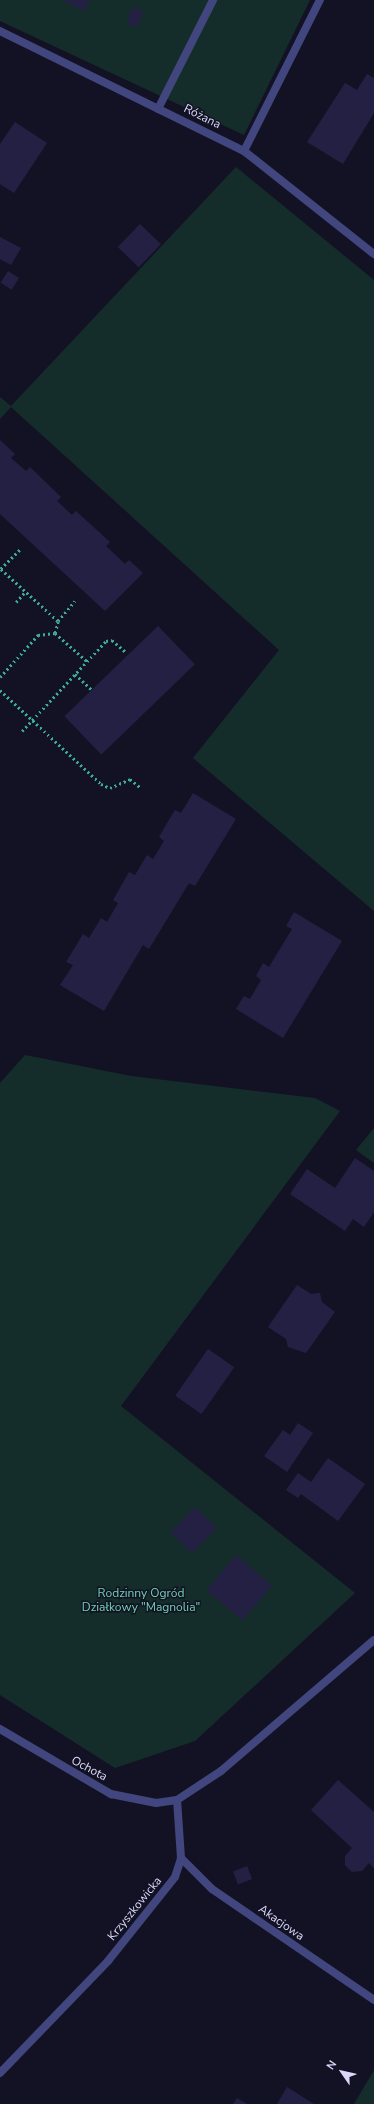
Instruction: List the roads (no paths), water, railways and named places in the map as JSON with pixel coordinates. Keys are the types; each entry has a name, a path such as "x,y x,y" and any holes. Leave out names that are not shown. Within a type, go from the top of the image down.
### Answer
{"street":[{"path":"158,109 213,0"},
{"path":"244,151 320,0"},
{"name":"Różana","path":"0,31 244,151 374,254"},
{"path":"177,1800 221,1771 374,1640"},
{"name":"Ochota","path":"0,1729 111,1794 156,1802 177,1800"},
{"name":"Krzyszkowicka","path":"0,2073 108,1961 156,1904 175,1877 181,1858 177,1800"},
{"name":"Akacjowa","path":"181,1858 212,1889 374,2000"}],"park label":[{"name":"Rodzinny Ogród Działkowy \"Magnolia\"","path":"141,1601"}]}
